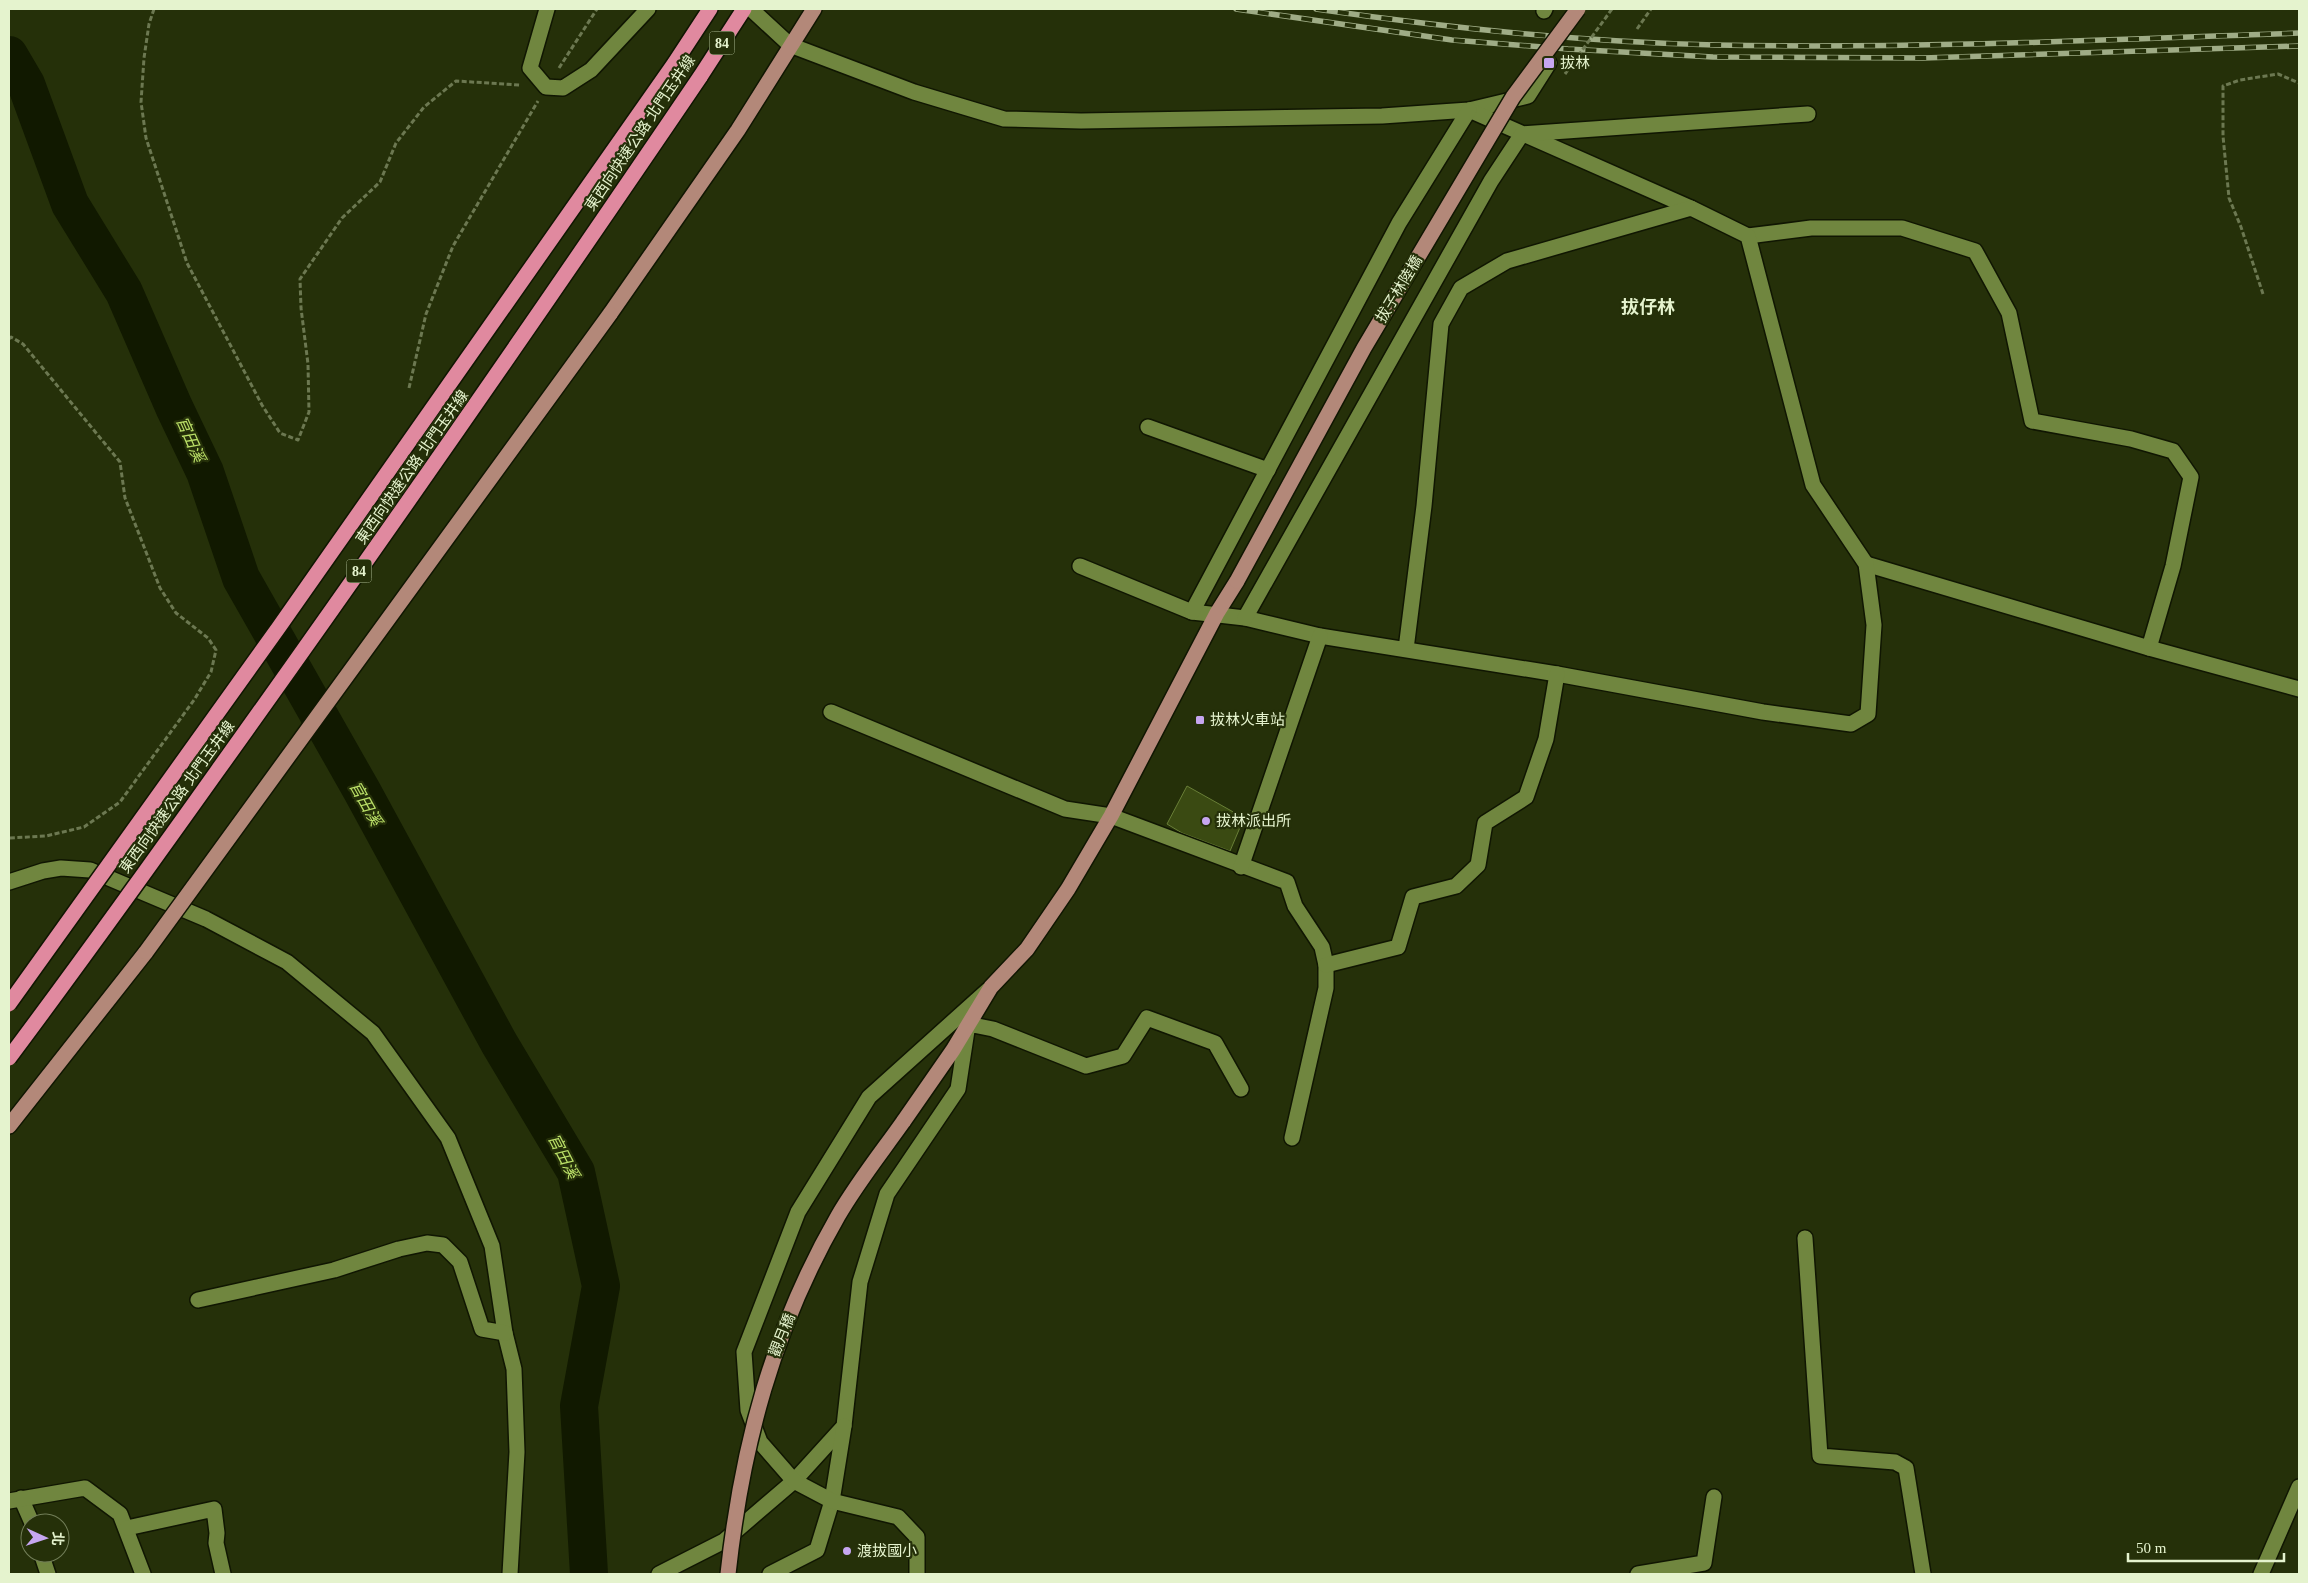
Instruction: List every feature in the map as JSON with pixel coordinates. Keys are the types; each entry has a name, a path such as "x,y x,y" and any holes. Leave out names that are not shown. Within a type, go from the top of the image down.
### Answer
{"highway":[{"name":"東西向快速公路 北門玉井線","path":"9,1004 296,603 641,112 710,9"},
{"name":"東西向快速公路 北門玉井線","path":"9,1058 63,987 506,364 744,9"}],"main road":[{"path":"9,1126 146,952 610,314 738,130 814,9"},
{"name":"拔子林陸橋","path":"1112,816 1218,613 1364,348 1503,114 1578,9"},
{"name":"觀月穚","path":"728,1574 746,1452 768,1368 802,1285 839,1215 953,1050 991,987 1028,949 1112,816"}],"street":[{"path":"547,9 530,68 546,88 563,88 591,70 648,9"},
{"path":"751,9 790,45 914,92 1004,119 1081,121 1382,116 1469,110 1528,96 1549,63"},
{"path":"1469,110 1692,208 1748,236 1811,228 1902,228 1975,251 2009,313 2032,421 2131,439 2174,450 2191,477 2173,566 2149,648"},
{"path":"1192,612 1399,223 1469,110"},
{"path":"1522,134 1808,114"},
{"path":"1245,618 1491,181 1522,134"},
{"path":"1406,649 1424,506 1441,324 1461,288 1507,261 1692,208"},
{"path":"1080,566 1192,612 1218,613 1320,636 1557,674 1762,712 1851,724 1868,714 1874,625 1866,564 1813,485 1748,236"},
{"path":"1148,427 1268,470"},
{"path":"1866,564 2149,648 2299,688"},
{"path":"1241,867 1320,636"},
{"path":"1326,965 1398,947 1412,897 1456,886 1478,865 1485,824 1526,797 1546,739 1557,674"},
{"path":"831,712 1065,809 1112,816 1241,867 1287,882 1295,906 1322,947 1326,965 1326,988 1292,1138"},
{"path":"9,882 43,871 61,868 90,870 206,919 287,962 373,1033 448,1138 492,1246 505,1333 514,1369 517,1452 510,1574"},
{"path":"917,1574 917,1537 898,1517 832,1501 794,1481 760,1442 748,1410 744,1352 798,1212 869,1097 991,987"},
{"path":"770,1574 817,1550 832,1501 844,1426 860,1282 887,1194 958,1089 968,1024 994,1029 1086,1066 1123,1056 1147,1018 1215,1043 1242,1089"},
{"path":"1805,1238 1820,1456 1895,1462 1906,1468 1923,1574"},
{"path":"198,1300 334,1270 427,1243 443,1244 460,1262 476,1305 482,1329 505,1333"},
{"path":"659,1574 724,1541 794,1481 844,1426"},
{"path":"2261,1574 2299,1487"},
{"path":"25,1513 15,1499 85,1488 120,1514 127,1528 143,1574"},
{"path":"1638,1574 1704,1563 1714,1498"},
{"path":"127,1528 214,1509 217,1533 216,1543 224,1574"}],"path":[{"path":"154,9 144,58 141,102 145,129 187,263 280,434 298,440 309,412 308,364 300,308 300,279 342,218 380,182 396,142 424,107 456,81 546,88"},
{"path":"409,388 426,314 453,246 546,88 597,9"},
{"path":"1565,74 1612,9"},
{"path":"1637,30 1651,9"},
{"path":"2262,294 2241,227 2229,198 2223,136 2223,86 2240,80 2278,74 2299,83"},
{"path":"9,339 12,337 23,344 120,462 125,498 160,588 176,613 208,638 216,650 211,672 194,700 120,802 84,827 46,836 9,838"}],"building":[{"name":"拔林派出所","path":"1187,786 1244,818 1230,851 1182,833 1167,824"}],"waterway":[{"name":"官田溪","path":"9,55 26,84 70,204 124,292 174,407 205,472 241,578 362,791 499,1043 576,1172 601,1286 579,1406 589,1574"}],"railway":[{"path":"1236,9 1452,40 1713,57 1923,58 2299,46"},
{"path":"1316,9 1515,33 1615,41 1715,45 1934,45 2299,33"}],"place":[{"name":"拔林","path":"1549,63"},
{"name":"拔林火車站","path":"1200,720"},
{"name":"拔林派出所","path":"1206,821"},
{"name":"渡拔國小","path":"847,1551"}],"district":[{"name":"拔仔林","path":"1648,307"}]}
